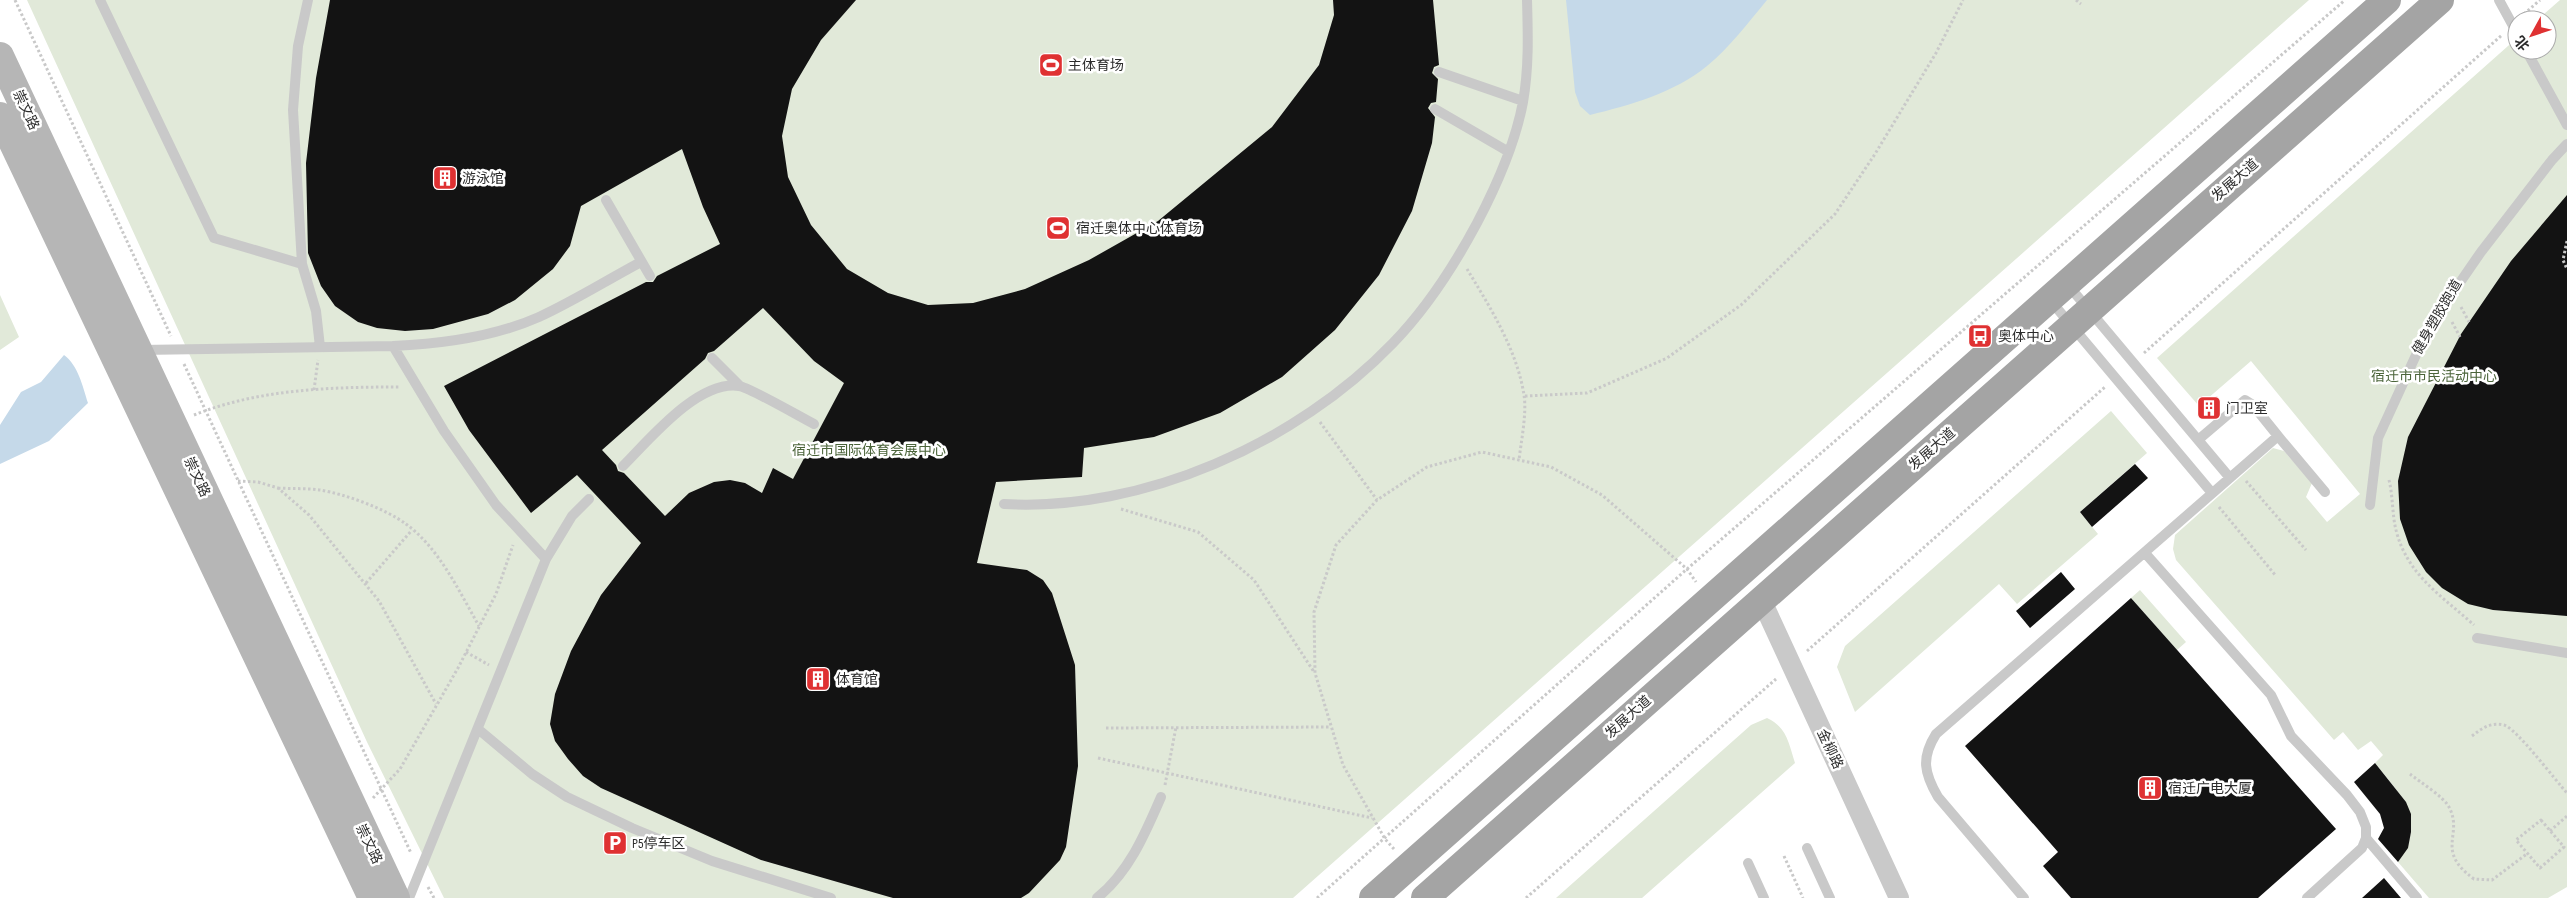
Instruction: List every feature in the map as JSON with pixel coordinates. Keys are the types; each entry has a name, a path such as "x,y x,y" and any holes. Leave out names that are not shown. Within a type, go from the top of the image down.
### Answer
{"main road":[{"path":"1373,898 2387,0"},
{"name":"发展大道","path":"1425,898 2440,0"}],"street":[{"name":"崇文路","path":"0,56 355,816 396,898"},
{"name":"崇文路","path":"0,116 372,898"},
{"name":"金柳路","path":"1761,599 1899,898"}],"lane":[{"path":"100,0 214,238 302,264"},
{"path":"308,0 298,46 293,110 302,264 316,311 320,347"},
{"path":"1004,504 1028,505 1088,499 1152,487 1236,456 1313,411 1356,378 1393,343 1428,301 1458,255 1497,186 1509,152 1523,100 1528,45 1527,0"},
{"path":"2499,0 2507,12"},
{"path":"2531,60 2567,125"},
{"path":"1439,72 1523,100"},
{"path":"1435,109 1509,152"},
{"path":"2370,505 2378,438 2416,355 2452,294 2481,252 2552,160 2567,144"},
{"path":"606,200 650,276"},
{"path":"138,350 440,344 488,333 539,317 641,262"},
{"path":"2058,292 2080,318 2115,378 2210,494"},
{"path":"2058,292 2080,318 2133,362 2198,440 2233,474"},
{"path":"393,346 444,431 496,505 546,559"},
{"path":"712,358 740,386 814,424"},
{"path":"623,466 676,414 700,396 715,388 740,386"},
{"path":"2198,440 2245,400 2253,405 2325,492"},
{"path":"2024,898 1938,797 1932,786 1925,763 1927,748 1936,734 2278,436"},
{"path":"409,898 546,559 572,516 590,499"},
{"path":"2145,552 2271,695 2291,736 2348,795 2360,812 2366,827 2366,838 2357,854 2306,898"},
{"path":"2480,634 2567,653"},
{"path":"478,728 532,774 567,797 632,828 712,860 830,898"},
{"path":"1097,898 1121,873 1142,842 1161,797"},
{"path":"2366,838 2417,898"},
{"path":"1807,848 1830,898"},
{"path":"1748,863 1764,898"}],"path":[{"path":"15,0 381,790 434,898"},
{"path":"1525,396 1587,393 1667,358 1741,305 1835,214 1875,154 1936,53 1962,0"},
{"path":"2076,0 2081,4"},
{"path":"1317,898 1687,570 2345,0"},
{"path":"2531,10 2540,0"},
{"path":"2133,362 2507,34"},
{"path":"2567,241 2563,260 2567,269"},
{"path":"1458,255 1487,303 1512,354 1525,396 1519,460"},
{"path":"314,390 320,347"},
{"path":"1526,898 2115,378"},
{"path":"172,424 222,404 269,395 343,387 418,387"},
{"path":"1313,411 1377,500"},
{"path":"1409,866 1384,839 1343,765 1315,673 1314,612 1336,545 1377,500 1427,467 1482,452 1551,467 1602,495 1687,570 1710,601"},
{"path":"2233,474 2306,550"},
{"path":"2388,474 2396,531 2413,569 2440,598 2480,634"},
{"path":"238,481 258,482 278,488 321,490 366,504 406,524 446,569 480,626"},
{"path":"278,488 309,515 366,583 379,601 437,705"},
{"path":"2210,494 2276,576"},
{"path":"1088,499 1198,532 1254,580 1315,673"},
{"path":"355,816 400,770 437,705 496,594 518,529"},
{"path":"366,583 412,530"},
{"path":"466,651 500,671"},
{"path":"2472,736 2493,724 2508,726 2567,793"},
{"path":"1106,728 1331,727"},
{"path":"1161,797 1168,774 1176,728"},
{"path":"1098,758 1373,818"},
{"path":"2410,774 2449,806 2453,823 2452,852 2455,861 2474,879 2492,880 2528,853"},
{"path":"2550,831 2567,816"},
{"path":"2541,820 2564,848 2540,868 2528,853 2516,840 2541,820"},
{"path":"1784,856 1803,898"}],"green space":[{"name":"宿迁市国际体育会展中心","path":"27,0 2309,0 1293,898 444,898 367,742"},
{"path":"2560,0 2567,0 2567,887 2548,898 2429,898 2398,862 2406,847 2411,821 2402,798 2375,763 2383,755 2371,741 2358,750 2343,732 2334,740 2176,560 2173,549 2175,535 2273,448 2284,451 2312,483 2306,497 2327,522 2360,494 2251,361 2199,406 2157,358 2507,47 2507,60 2557,60 2557,10 2548,10"},
{"path":"0,295 19,337 0,350"},
{"path":"2111,411 2147,453 2080,512 2098,534 2017,604 1999,584 1855,712 1837,667 1845,646"},
{"path":"2140,590 2186,642 2177,650 2131,598"},
{"path":"1767,718 1783,731 1795,763 1642,898 1556,898 1751,725"}],"water":[{"path":"1566,0 1767,0 1723,51 1694,75 1680,84 1651,97 1590,115 1580,106 1575,92"},
{"path":"64,355 76,370 88,403 49,441 0,464 0,425 21,392 41,382"}],"building":[{"path":"330,0 856,0 821,40 792,89 782,136 788,177 811,225 847,269 888,293 928,305 973,303 1025,289 1089,260 1158,221 1272,127 1319,65 1334,15 1333,0 1433,0 1439,65 1434,67 1432,73 1438,79 1436,102 1431,103 1428,108 1435,117 1432,143 1412,211 1379,275 1335,330 1282,377 1220,413 1154,437 1084,448 1082,477 996,482 977,563 1027,570 1043,580 1052,593 1075,665 1078,766 1066,847 1060,860 1029,893 1021,898 893,898 761,860 601,788 583,776 568,759 555,741 550,724 555,694 571,651 601,595 641,543 577,475 531,513 469,430 444,386 646,282 653,282 657,276 720,244 703,207 682,149 581,206 570,246 553,269 515,300 488,314 433,329 405,331 377,328 358,322 335,306 321,286 308,253 306,163 316,78","holes":["763,308 814,361 844,383 793,479 773,468 762,493 745,483 730,480 714,482 689,493 665,516 624,473 618,471 616,465 602,450 705,359 708,353 714,351"]},
{"name":"宿迁市市民活动中心","path":"2567,195 2567,616 2493,610 2468,604 2442,588 2426,572 2409,545 2400,519 2398,481 2408,437 2461,334 2511,261"},
{"path":"2135,464 2148,478 2092,527 2080,512"},
{"path":"2061,572 2075,589 2030,628 2016,611"},
{"name":"宿迁广电大厦","path":"2131,598 2336,829 2258,898 2071,898 2043,866 2058,852 1965,746"},
{"path":"2375,763 2406,802 2411,814 2411,832 2408,848 2398,862 2378,839 2384,828 2380,814 2354,782"},
{"path":"2384,878 2401,898 2362,898"}],"place":[{"name":"主体育场","path":"1051,65"},
{"name":"游泳馆","path":"445,178"},
{"name":"宿迁奥体中心体育场","path":"1058,228"},
{"name":"奥体中心","path":"1980,336"},
{"name":"门卫室","path":"2209,408"},
{"name":"体育馆","path":"818,679"},
{"name":"宿迁广电大厦","path":"2150,788"},
{"name":"P5停车区","path":"615,843"}]}
